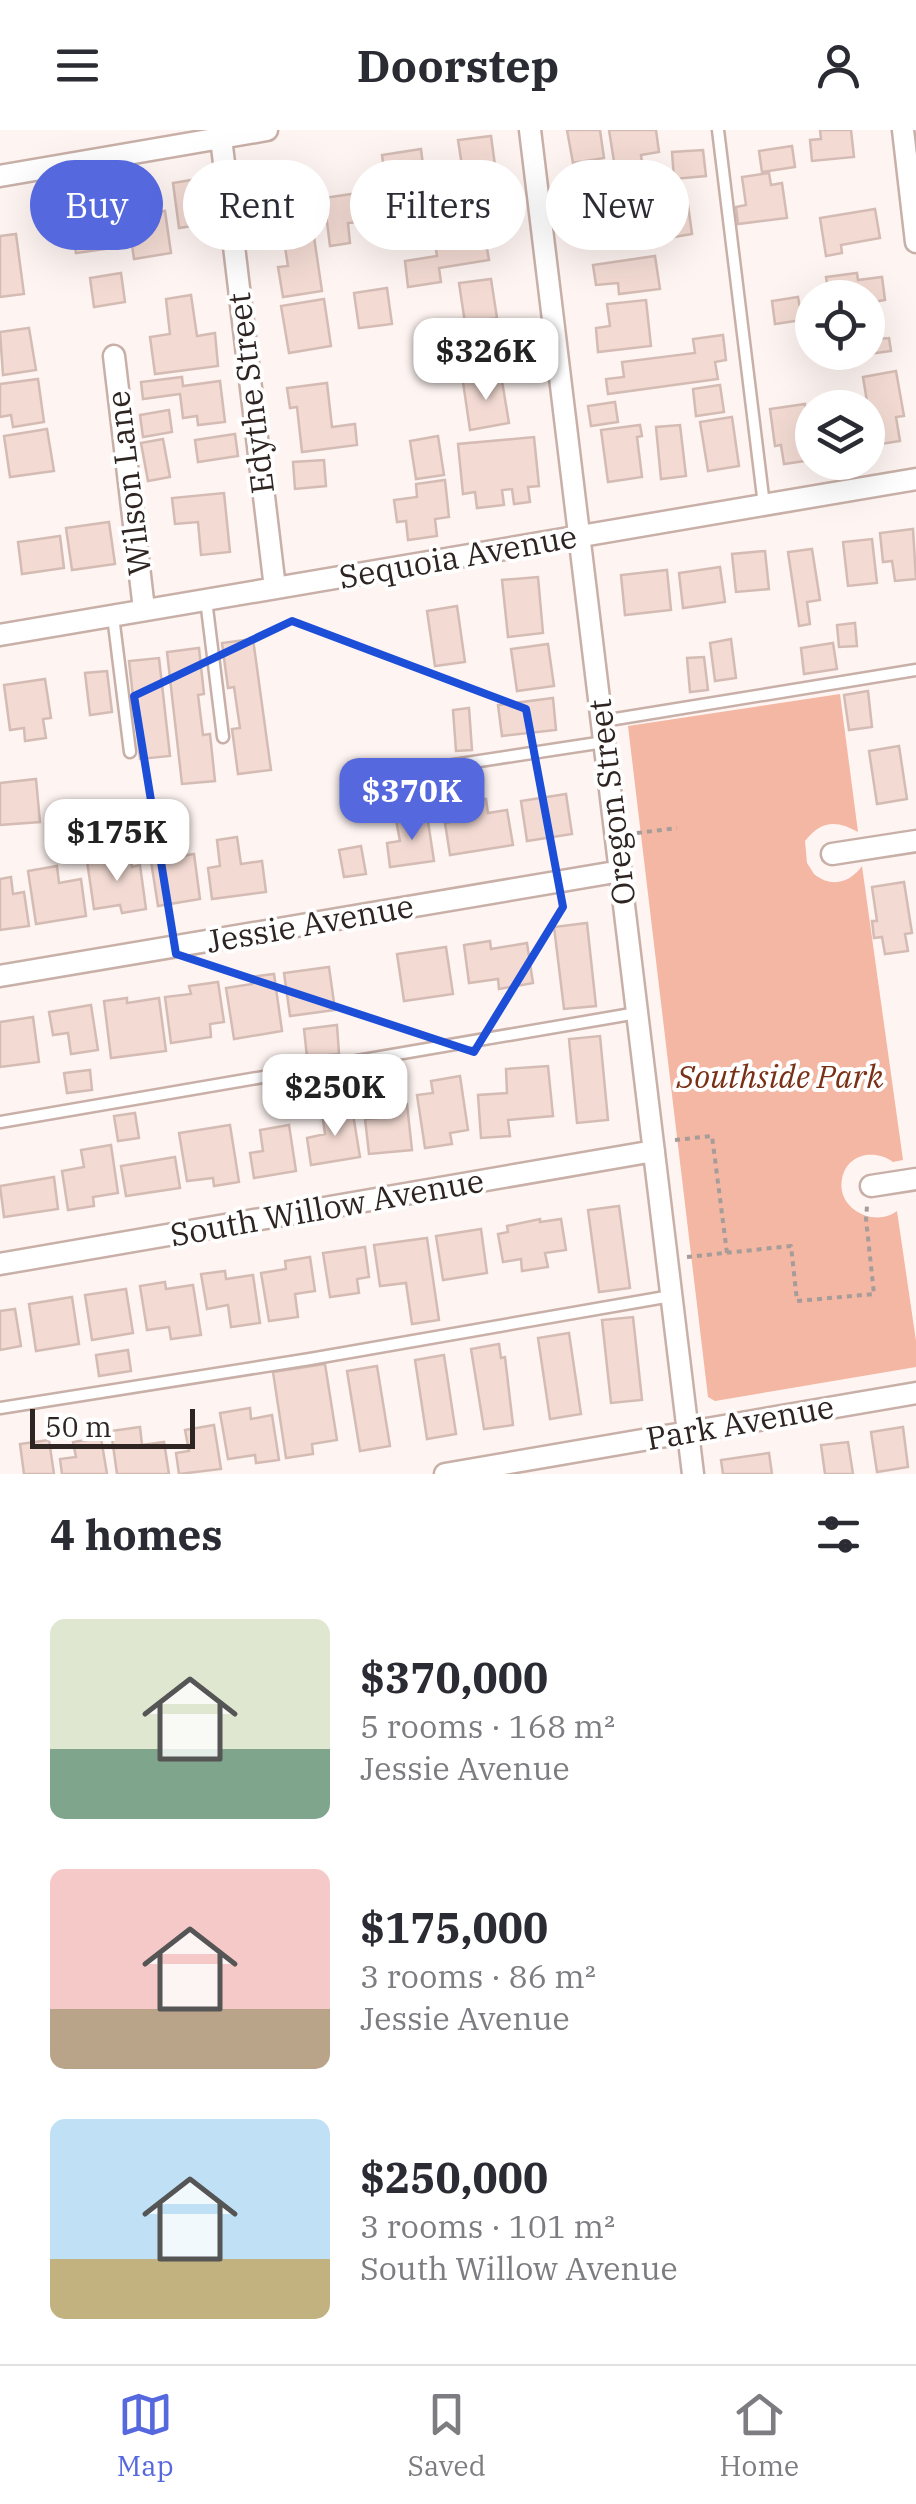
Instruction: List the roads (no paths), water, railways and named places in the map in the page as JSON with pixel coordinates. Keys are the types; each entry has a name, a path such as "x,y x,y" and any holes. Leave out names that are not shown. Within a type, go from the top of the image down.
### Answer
{"street":[{"path":"0,176 267,130"},
{"name":"Oregon Street","path":"530,130 693,1474"},
{"path":"903,130 916,242"},
{"name":"Edythe Street","path":"220,138 275,588"},
{"name":"Wilson Lane","path":"114,356 144,609"},
{"name":"Sequoia Avenue","path":"0,635 916,479"},
{"path":"832,854 916,840"},
{"name":"Jessie Avenue","path":"0,976 620,871"},
{"name":"South Willow Avenue","path":"0,1264 654,1151"},
{"path":"871,1186 916,1178"},
{"name":"Park Avenue","path":"445,1474 536,1467 688,1431 916,1392"}],"lane":[{"path":"718,130 764,504"},
{"path":"206,599 223,738"},
{"path":"113,615 130,752"},
{"path":"374,777 916,670"},
{"path":"0,1122 638,1013"},
{"path":"0,1408 310,1360 672,1295"}],"park label":[{"name":"Southside Park","path":"780,1077"}]}
